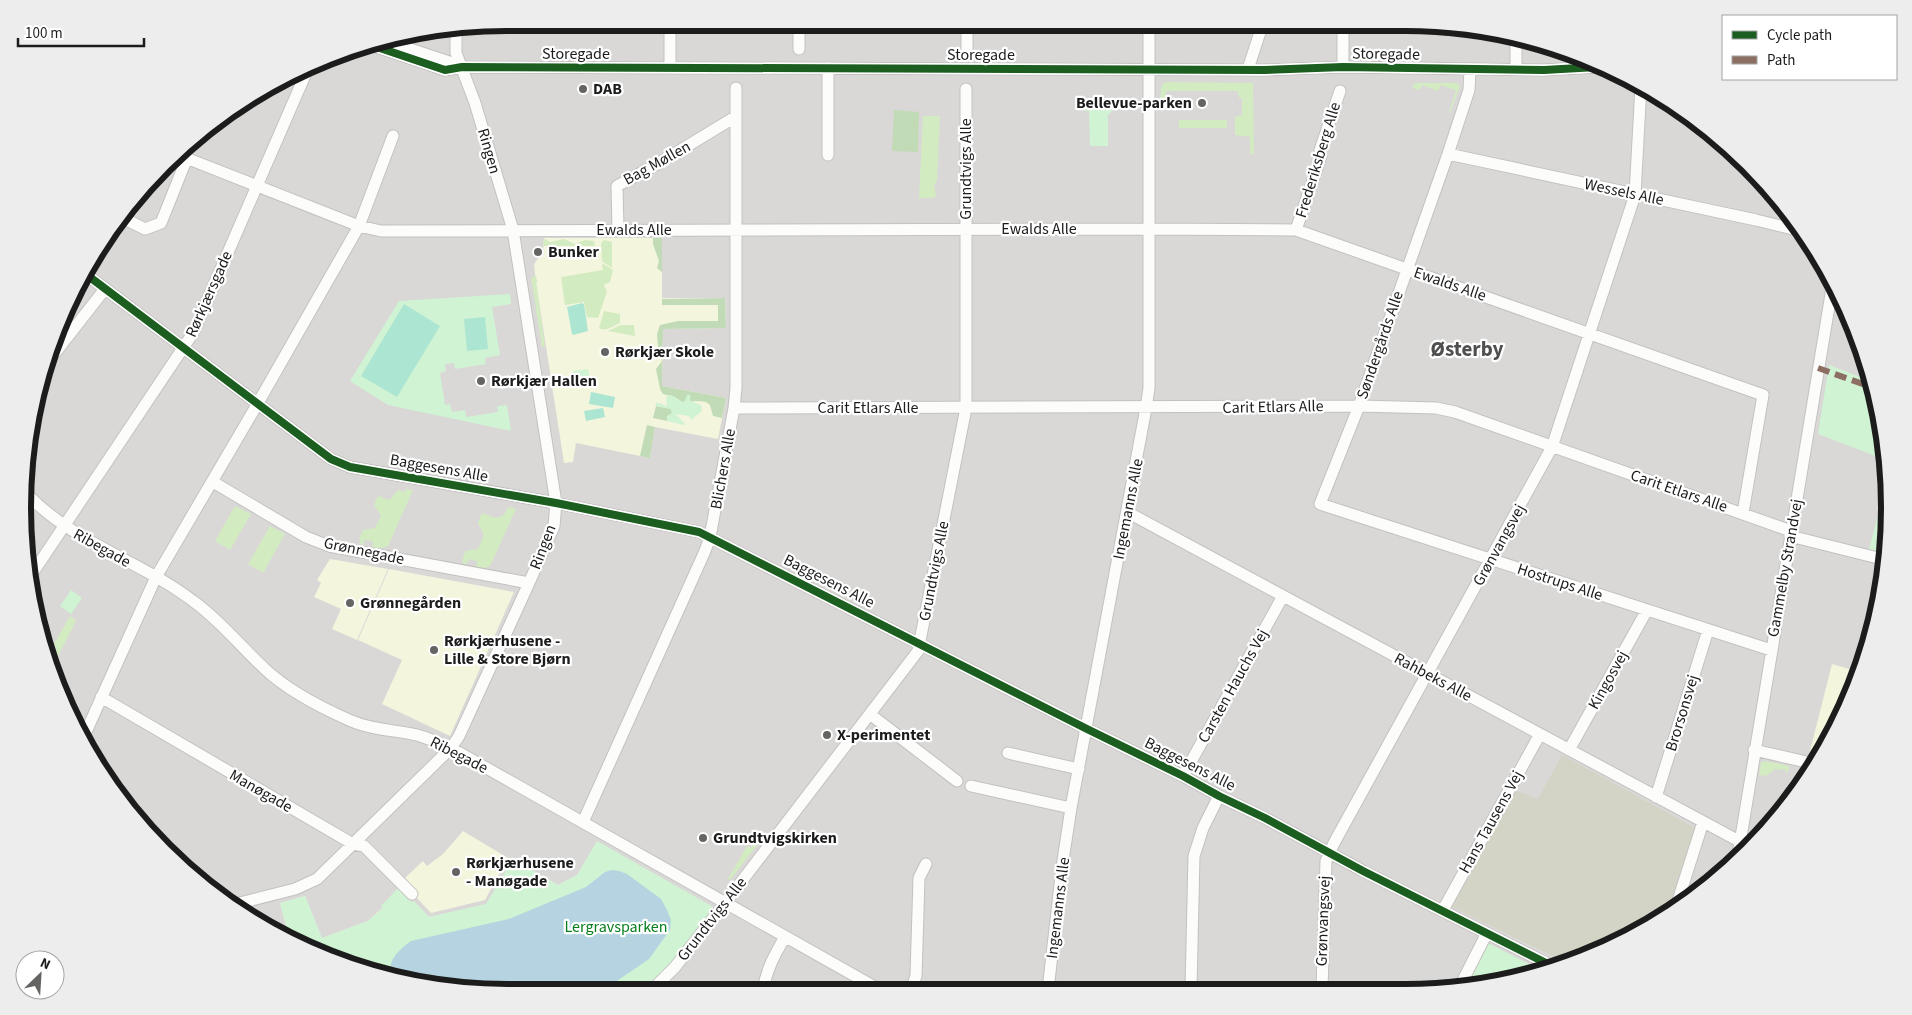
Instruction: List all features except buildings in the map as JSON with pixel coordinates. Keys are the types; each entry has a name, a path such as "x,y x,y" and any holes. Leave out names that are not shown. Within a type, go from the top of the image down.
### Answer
{"street":[{"path":"670,31 670,68"},
{"path":"798,49 799,31"},
{"path":"967,31 967,49"},
{"name":"Ingemanns Alle","path":"1049,984 1062,866 1071,808 1149,388 1149,31"},
{"path":"1248,70 1260,31"},
{"path":"1342,67 1343,31"},
{"name":"Ringen","path":"242,902 296,889 317,879 451,748 459,736 530,583 554,526 556,503 513,230 475,103 456,53 456,34"},
{"name":"Storegade","path":"396,44 462,67"},
{"path":"1516,44 1516,70"},
{"name":"Storegade","path":"380,48 445,70 462,67 1149,68 1248,70 1342,67 1470,70 1585,67"},
{"path":"828,68 828,155"},
{"name":"Søndergårds Alle","path":"1320,504 1359,406 1448,154 1469,90 1470,70"},
{"name":"Rørkjærsgade","path":"35,569 193,333 304,77"},
{"name":"Blichers Alle","path":"583,822 710,537 736,388 736,88"},
{"name":"Grundtvigs Alle","path":"658,984 675,967 918,652 966,408 966,89"},
{"name":"Frederiksberg Alle","path":"1296,230 1321,156 1320,150 1340,91"},
{"name":"Grønvangsvej","path":"1322,984 1325,866 1330,852 1552,447 1635,195 1640,93"},
{"name":"Bag Møllen","path":"618,230 618,186 735,117"},
{"path":"87,730 156,577 359,226 393,136"},
{"name":"Wessels Alle","path":"1448,154 1789,228"},
{"name":"Ewalds Alle","path":"185,157 359,226 381,231 1148,228 1296,230 1763,395 1743,513"},
{"path":"128,221 145,229 161,223 183,159"},
{"name":"Baggesens Alle","path":"90,277 331,459 350,467 556,503 699,532 1086,729 1184,776 1219,796 1545,962"},
{"path":"59,348 105,288"},
{"name":"Gammelby Strandvej","path":"1740,844 1754,750 1831,295"},
{"name":"Carit Etlars Alle","path":"734,408 1359,406 1436,408 1455,412 1743,513 1791,534 1878,558"},
{"name":"Grønnegade","path":"212,482 306,537 329,546 530,583"},
{"name":"Ribegade","path":"31,499 63,526 156,577 193,600 266,670 285,685 349,720 367,727 414,734 451,748 869,984"},
{"name":"Hostrups Alle","path":"1320,504 1771,650"},
{"name":"Rahbeks Alle","path":"1127,512 1703,822 1738,847"},
{"name":"Carsten Hauchs Vej","path":"1184,776 1283,596"},
{"name":"Kingosvej","path":"1570,750 1647,610"},
{"name":"Brorsonsvej","path":"1656,797 1708,630"},
{"name":"Manøgade","path":"101,697 353,844 364,846 412,894"},
{"path":"871,715 957,781"},
{"name":"Hans Tausens Vej","path":"1443,910 1540,734"},
{"path":"1754,750 1806,762"},
{"path":"1008,753 1079,769"},
{"path":"971,786 1071,808"},
{"path":"1191,984 1194,856 1202,828 1219,796"},
{"path":"1680,895 1703,822"},
{"path":"913,984 916,976 919,878 926,864"},
{"path":"1463,980 1487,933"},
{"path":"764,984 772,959 785,937"}],"shaded area":[{"path":"508,31 1404,31 1467,35 1497,40 1528,47 1558,57 1615,80 1669,112 1719,149 1763,193 1800,243 1832,297 1855,354 1865,384 1877,445 1880,476 1880,539 1877,570 1865,631 1832,718 1800,772 1763,822 1719,866 1643,920 1615,935 1558,958 1528,968 1497,975 1436,983 1404,984 652,984 715,908 597,842 577,875 558,885 513,859 487,904 429,917 413,901 412,903 383,907 368,921 322,938 305,896 280,903 287,930 243,903 193,866 149,822 95,746 68,690 47,631 35,570 32,539 32,476 35,445 47,384 68,325 95,269 149,193 193,149 243,112 297,80 354,57 384,47 415,40 476,32"},
{"name":"Rørkjær Skole","path":"544,238 662,238 662,298 725,298 726,328 663,329 662,386 726,398 718,439 655,427 650,458 576,443 573,462 564,463 534,265 543,254"},
{"name":"Grønnegården","path":"330,559 388,569 357,640 332,629 341,609 314,597 321,583 317,580"},
{"name":"Rørkjærhusene - Lille & Store Bjørn","path":"389,569 514,592 450,736 382,704 402,660 358,640"},
{"path":"1832,664 1852,670 1832,718 1817,746 1811,756 1809,755"},
{"path":"1562,755 1695,828 1670,902 1615,935 1557,958 1452,907 1514,790 1538,799"},
{"name":"Rørkjærhusene - Manøgade","path":"463,831 508,858 485,900 431,913 415,896 416,890 405,878 423,861 427,866 443,854"}],"green space":[{"path":"1165,82 1253,83 1254,154 1250,154 1250,137 1235,135 1235,117 1242,115 1242,98 1239,98 1238,91 1166,91 1166,109 1160,110 1161,87"},
{"path":"1415,83 1457,83 1460,86 1450,113 1456,90 1440,85 1438,91 1422,85 1420,90 1412,88"},
{"path":"1085,106 1100,110 1115,108 1108,115 1108,146 1090,146 1089,111 1084,111"},
{"path":"894,110 919,112 918,152 892,151"},
{"path":"923,116 940,116 937,181 934,185 936,196 933,198 919,198"},
{"path":"1179,120 1227,120 1227,128 1179,128"},
{"path":"653,238 662,238 662,272 657,268 659,261 653,244"},
{"path":"545,239 550,242 564,239 575,244 585,240 594,241 595,246 544,246 543,240"},
{"path":"604,240 612,242 612,268 602,261 601,243"},
{"path":"602,263 613,270 610,282 604,285 607,292 598,318 587,317 584,302 565,305 561,277 603,270"},
{"path":"536,276 537,281 539,281 536,282 545,346 542,347 531,277"},
{"path":"510,294 511,304 492,307 500,355 485,358 486,364 455,369 454,363 445,364 446,371 440,373 445,405 450,404 452,412 465,410 466,417 498,412 497,406 507,405 511,431 388,405 350,381 399,301"},
{"path":"725,298 726,328 663,329 662,386 726,398 722,418 713,416 710,405 706,402 682,402 675,397 663,394 660,389 656,369 662,361 655,351 658,346 657,334 660,325 678,321 718,321 718,305 662,305 662,299"},
{"path":"404,304 440,326 397,397 361,376"},
{"path":"584,304 588,331 573,335 567,307"},
{"path":"604,311 620,314 620,323 606,329 599,328"},
{"path":"485,317 488,349 467,351 464,319"},
{"path":"621,325 634,325 635,336 608,331"},
{"path":"1829,365 1863,378 1872,415 1878,457 1818,434"},
{"path":"588,369 591,382 575,385 573,371"},
{"path":"591,392 615,397 613,408 589,404"},
{"path":"671,395 682,402 685,401 687,395 690,395 690,401 701,405 702,411 691,420 689,416 676,414 684,425 667,421 667,416 672,413 671,409 656,406 656,402 667,406 666,397"},
{"path":"656,406 671,409 672,413 667,421 653,418"},
{"path":"603,408 605,417 586,421 584,411"},
{"path":"647,425 655,427 650,458 640,456"},
{"path":"406,489 413,490 388,546 372,549 373,541 364,540 363,545 359,544 363,530 375,528 381,515 374,505 378,496 390,500 398,490 405,492"},
{"path":"1881,505 1879,551 1869,549"},
{"path":"235,506 251,514 230,550 215,541"},
{"path":"508,507 516,509 490,566 482,569 476,568 477,561 469,559 467,564 462,563 465,551 478,549 484,535 478,523 482,513 496,518 504,515"},
{"path":"270,526 285,534 263,573 248,564"},
{"path":"71,590 82,598 71,614 60,606"},
{"path":"70,616 76,621 56,659 52,647"},
{"path":"1764,761 1789,766 1788,772 1775,769 1766,776 1759,775 1761,763"},
{"path":"760,832 765,835 730,880 728,879 747,846 751,848"},
{"name":"Lergravsparken","path":"597,841 715,908 672,962 651,984 508,984 445,980 415,975 384,968 354,958 287,930 280,903 305,896 322,938 368,921 383,908 381,906 398,888 429,917 486,904 513,859 558,885 577,875"},
{"path":"1486,942 1533,966 1497,975 1467,980"}],"water":[{"path":"612,870 627,874 661,899 671,920 670,930 649,959 612,984 476,983 445,980 391,970 394,956 411,941 509,919 586,887 605,872"}],"marked path":[{"path":"1818,368 1865,385"}],"cycle path":[{"path":"380,48 445,70 462,67 1264,70 1343,67 1544,70 1586,68"},
{"path":"90,278 331,459 350,467 556,503 699,532 1183,776 1363,871 1545,962"}],"place":[{"name":"DAB","path":"583,89"},
{"name":"Bellevue-parken","path":"1202,103"},
{"name":"Bunker","path":"538,252"},
{"name":"Rørkjær Skole","path":"605,352"},
{"name":"Rørkjær Hallen","path":"481,381"},
{"name":"Grønnegården","path":"350,603"},
{"name":"Rørkjærhusene - Lille & Store Bjørn","path":"434,650"},
{"name":"X-perimentet","path":"827,735"},
{"name":"Grundtvigskirken","path":"703,838"},
{"name":"Rørkjærhusene - Manøgade","path":"456,872"}],"district":[{"name":"Østerby","path":"1467,349"}]}
